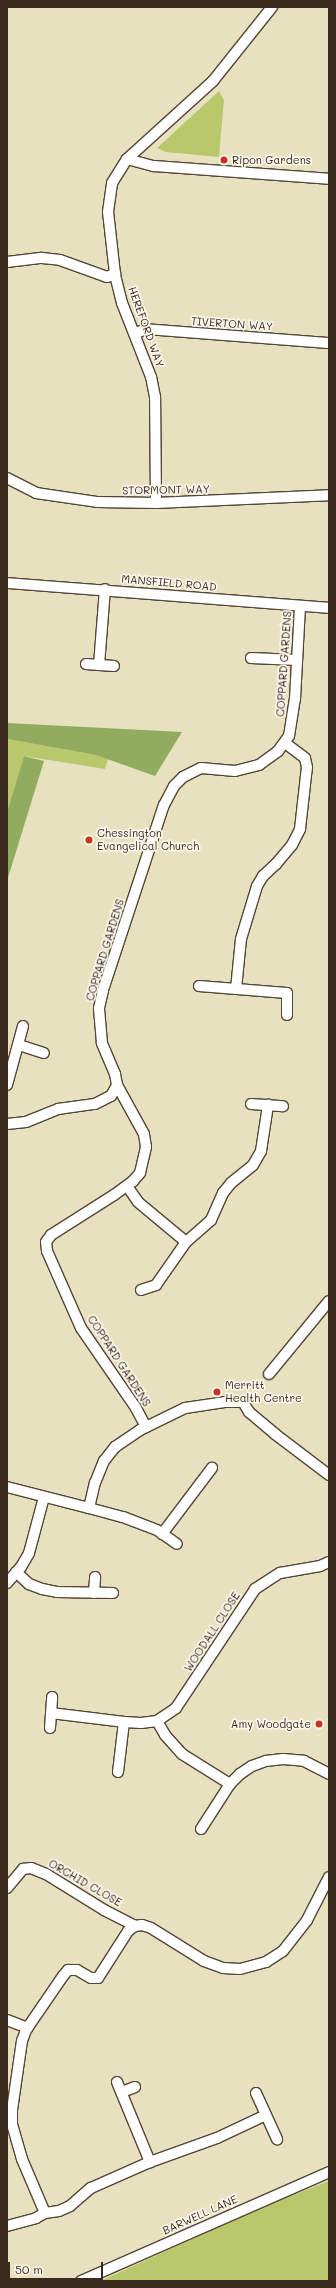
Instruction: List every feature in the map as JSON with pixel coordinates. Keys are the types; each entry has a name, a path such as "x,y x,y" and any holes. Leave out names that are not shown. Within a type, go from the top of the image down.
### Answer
{"street":[{"name":"HEREFORD WAY","path":"156,503 155,396 151,377 122,303 115,274 108,212 112,183 127,159 213,81 272,7"},
{"path":"127,159 154,166 329,179"},
{"path":"7,262 42,258 60,260 107,277 115,274"},
{"name":"TIVERTON WAY","path":"135,334 145,329 329,343"},
{"name":"STORMONT WAY","path":"7,478 36,492 58,497 98,502 156,503 329,495"},
{"name":"MANSFIELD ROAD","path":"7,583 105,589 300,607 329,608"},
{"path":"99,665 105,589"},
{"name":"COPPARD GARDENS","path":"146,1427 136,1408 81,1328 47,1251 46,1242 51,1235 127,1186 140,1173 146,1147 144,1134 117,1085 115,1074 102,1043 99,1008 103,990 164,805 174,786 191,772 201,768 247,770 268,760 285,743 293,719 300,607"},
{"path":"251,658 297,660"},
{"path":"86,664 114,666"},
{"path":"236,989 241,939 257,886 263,876 276,864 292,845 300,829 307,767 305,758 285,743"},
{"path":"199,986 287,993 287,1014"},
{"path":"7,1085 23,1026"},
{"path":"19,1045 44,1053"},
{"path":"7,1124 26,1122 58,1109 95,1104 111,1096 117,1085"},
{"path":"251,1104 283,1106"},
{"path":"141,1290 156,1286 186,1242 211,1220 223,1193 231,1183 253,1165 258,1156 265,1134 268,1105"},
{"path":"127,1186 147,1210 186,1242"},
{"path":"269,1374 329,1301"},
{"path":"89,1508 95,1483 104,1461 115,1448 146,1427 185,1408 225,1402 243,1402 249,1412 329,1475"},
{"path":"162,1534 212,1468"},
{"path":"7,1487 123,1517 162,1534 177,1544"},
{"path":"7,1583 29,1553 44,1497"},
{"name":"WOODALL CLOSE","path":"52,1713 124,1722 141,1723 157,1720 176,1708 255,1589 280,1573 320,1566 329,1562"},
{"path":"16,1572 29,1584 42,1589 113,1593"},
{"path":"94,1593 95,1577"},
{"path":"50,1728 52,1697"},
{"path":"157,1720 165,1735 182,1754 230,1784"},
{"path":"118,1772 124,1722"},
{"path":"201,1829 230,1784 240,1774 252,1766 266,1761 283,1759 304,1761 329,1774"},
{"name":"ORCHID CLOSE","path":"7,1888 23,1869 31,1868 46,1874 104,1910 135,1926 142,1925 151,1928 204,1961 223,1968 248,1968 266,1962 283,1951 307,1920 329,1877"},
{"path":"45,2213 16,2139 9,2110 22,2041 28,2028 68,1970 77,1970 91,1978 98,1978 128,1931 135,1926"},
{"path":"7,2020 28,2028"},
{"path":"135,2087 119,2087 137,2136 150,2162"},
{"path":"256,2093 277,2139"},
{"path":"7,2226 36,2218 45,2213 59,2211 70,2206 91,2188 150,2162 217,2138 266,2115"},
{"name":"BARWELL LANE","path":"82,2281 329,2172"}],"green space":[{"path":"219,91 224,100 219,157 166,152 157,148"},
{"path":"7,723 182,732 155,776 96,755 7,739"},
{"path":"7,739 96,755 108,759 105,769 24,756 7,812"},
{"path":"24,756 44,761 7,881 7,812"},
{"path":"329,2181 329,2281 100,2281 270,2204"}],"place":[{"name":"Ripon Gardens","path":"224,160"},
{"name":"Chessington Evangelical Church","path":"89,840"},
{"name":"Merritt Health Centre","path":"217,1392"},
{"name":"Amy Woodgate","path":"319,1724"}]}
